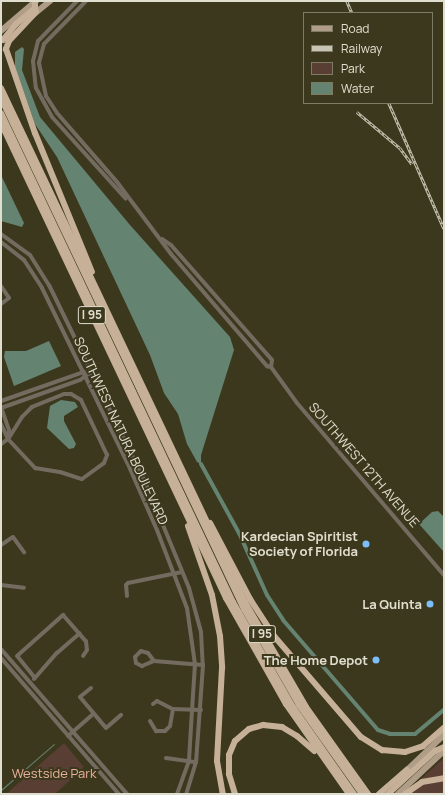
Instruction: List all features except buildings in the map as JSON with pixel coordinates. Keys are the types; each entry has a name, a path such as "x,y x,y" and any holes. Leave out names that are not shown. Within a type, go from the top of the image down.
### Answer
{"highway":[{"path":"2,41 34,8 36,1"},
{"path":"10,64 7,44 36,12"},
{"path":"1,48 10,64 40,144 89,262 97,289"},
{"name":"I 95","path":"1,88 200,510 271,650 310,712 365,793"},
{"path":"1,98 236,593 292,693 365,793"},
{"path":"1,113 233,602 290,701 354,794"},
{"name":"I 95","path":"1,123 182,507 245,634 286,704 349,794"},
{"path":"182,507 212,596 220,632 222,668 217,761 223,794"},
{"path":"200,510 214,528 250,599 274,636 361,737 378,748 405,752 426,745 444,728"},
{"path":"234,794 228,774 229,755 235,741 252,728 267,724 286,729 300,738 324,760"},
{"path":"386,794 435,751 444,747"},
{"path":"379,794 407,770"},
{"path":"405,794 422,782 444,778"}],"main road":[{"path":"1,31 36,1"},
{"path":"2,41 50,1"},
{"path":"386,794 407,770 444,735"},
{"path":"398,794 444,751"}],"street":[{"name":"SOUTHWEST 12TH AVENUE","path":"77,1 38,42 33,61 36,88 52,117 112,186 133,204"},
{"name":"SOUTHWEST 12TH AVENUE","path":"86,1 44,44 39,63 42,85 57,113 117,182 160,237 170,254 267,366 271,367 302,408 444,575"},
{"name":"SOUTHWEST NATURA BOULEVARD","path":"1,234 22,247 37,264 144,479 182,572 199,626 203,665 196,762 186,794"},
{"name":"SOUTHWEST 12TH AVENUE","path":"160,237 171,245 272,360 271,367"},
{"name":"SOUTHWEST NATURA BOULEVARD","path":"1,242 17,253 31,268 127,462 188,608 195,664 189,761 177,794"},
{"path":"1,286 9,298 1,304"},
{"path":"1,401 82,372 90,372"},
{"path":"8,440 9,430 1,407 54,389 84,377 90,372"},
{"path":"51,383 54,389"},
{"path":"26,392 28,398"},
{"path":"1,424 8,440 35,468 60,472 77,479 92,472 104,463 108,454 81,400 71,394 58,396 32,407 22,417 8,440 1,444"},
{"path":"1,545 13,537 24,552"},
{"path":"127,596 126,585 128,583 182,572"},
{"path":"1,585 24,588"},
{"path":"35,678 18,659 18,654 63,615 80,634 87,647 83,656"},
{"path":"26,687 57,653 80,634"},
{"path":"1,649 127,794"},
{"path":"154,662 148,653 140,651 135,657 138,666 154,662 203,665"},
{"path":"1,658 119,794"},
{"path":"91,688 80,697 106,728 121,715"},
{"path":"153,704 161,702 173,710 200,710"},
{"path":"150,721 156,731 165,731 170,726 173,710"},
{"path":"68,736 93,714"},
{"path":"166,758 196,762"}],"green space":[{"name":"Westside Park","path":"64,743 84,767 55,794 6,794"},
{"path":"444,758 444,775 420,780"},
{"path":"444,780 444,794 408,794 420,786"}],"water":[{"path":"22,47 24,49 22,70 40,117 130,225 230,337 234,350 201,455 201,464 197,462 187,444 178,414 164,393 150,355 57,157 35,124 15,67 15,52"},
{"path":"1,175 24,223 22,227 1,221"},
{"path":"49,341 61,366 14,386 4,357 5,351 26,351"},
{"path":"61,400 75,402 78,407 64,416 64,421 76,444 74,448 69,449 47,428 50,406"},
{"path":"438,511 444,517 443,551 419,524 432,512"}],"waterway":[{"path":"201,464 239,533 267,595 283,620 378,730 390,734 415,734 444,710"},
{"path":"1,790 54,744"}],"railway":[{"path":"347,1 352,12"},
{"path":"389,104 444,228"},
{"path":"357,112 400,148 412,164"}],"place":[{"name":"Kardecian Spiritist Society of Florida","path":"366,544"},
{"name":"La Quinta","path":"430,604"},
{"name":"The Home Depot","path":"376,660"}]}
